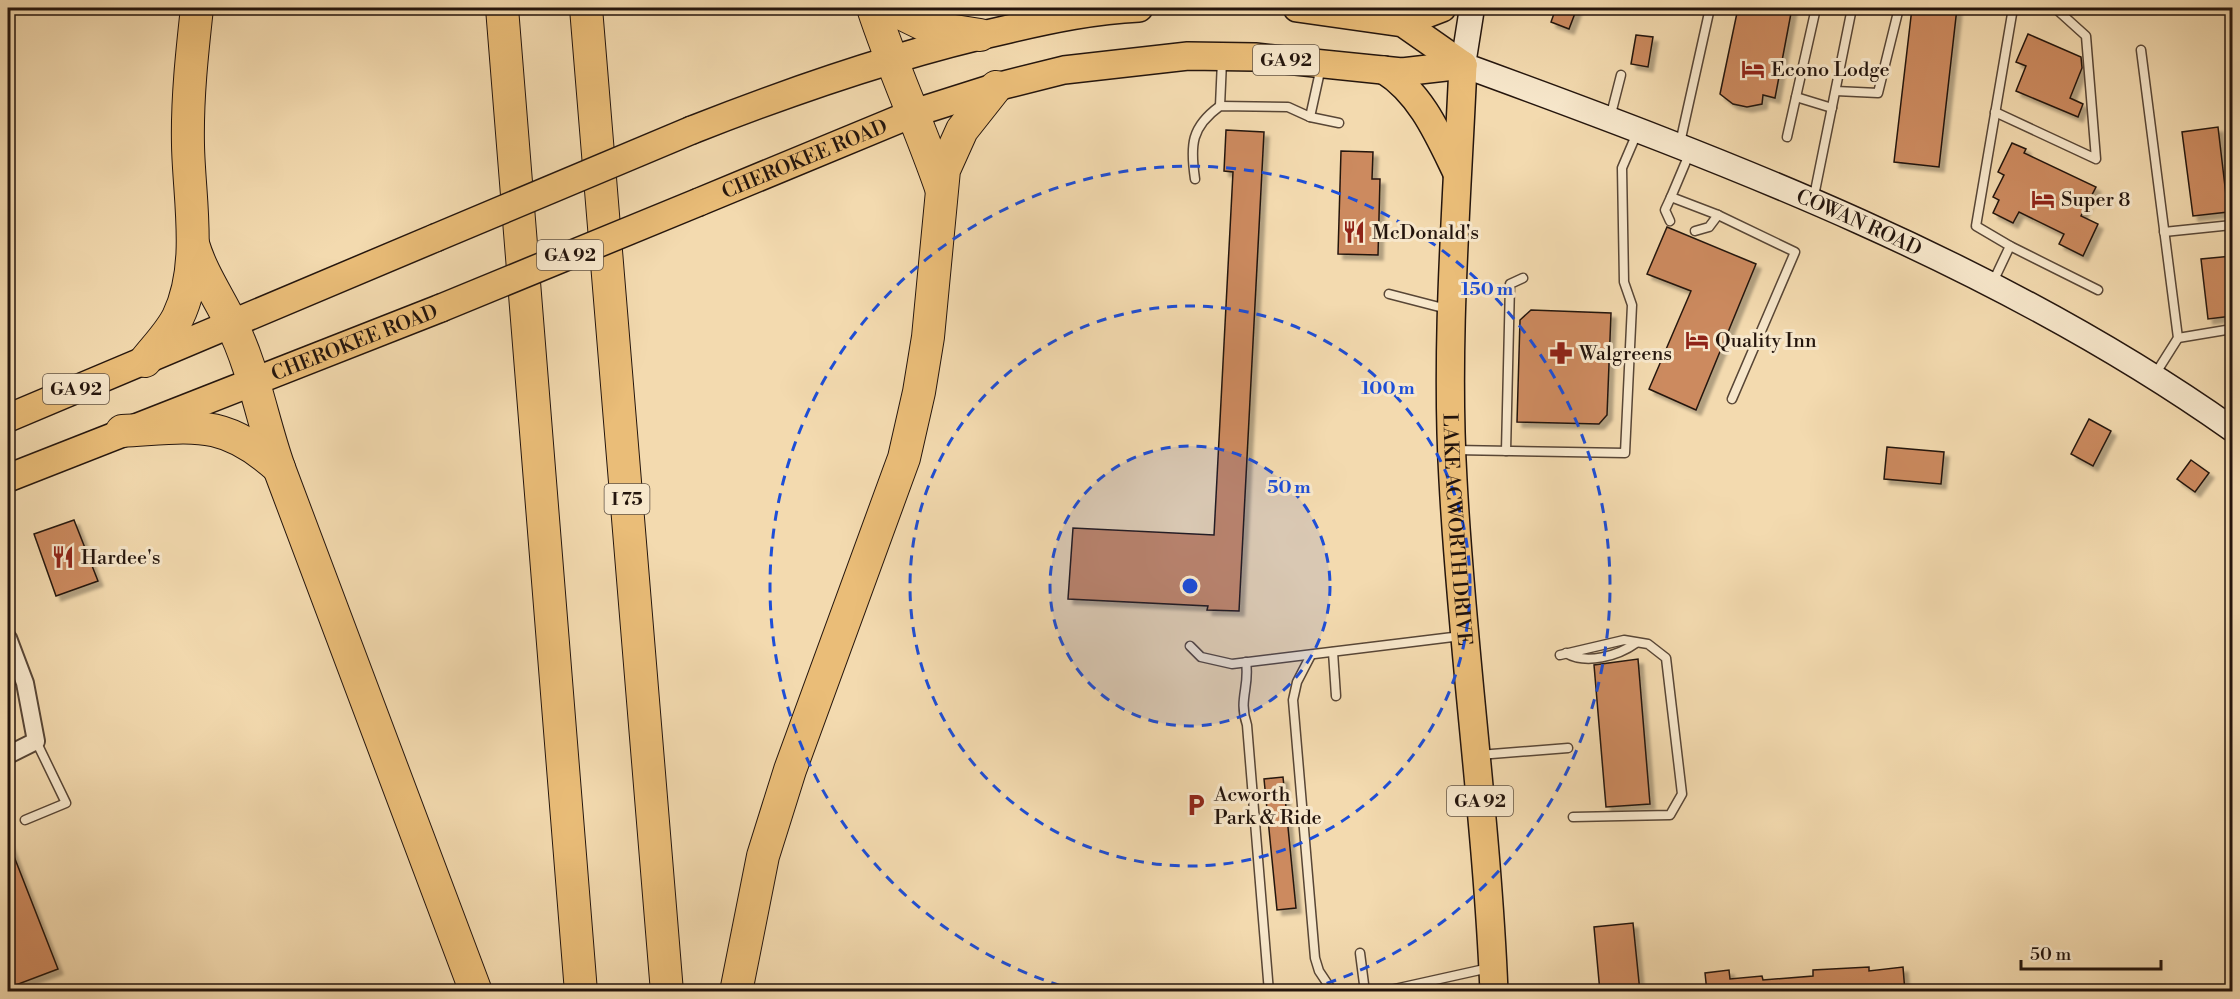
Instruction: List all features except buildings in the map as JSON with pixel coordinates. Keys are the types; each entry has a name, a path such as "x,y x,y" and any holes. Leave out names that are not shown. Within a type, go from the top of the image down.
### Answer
{"highway":[{"path":"145,361 173,327 183,306 193,244 188,143 190,69 197,8"},
{"path":"502,8 580,992"},
{"name":"I 75","path":"586,8 668,992"},
{"path":"873,8 890,59 914,113 941,188"},
{"path":"890,8 929,27 980,35"},
{"path":"736,992 752,899 766,845 790,770 904,458 919,392 928,337 944,170 962,130 996,87"},
{"path":"193,244 205,279 231,323 254,381 279,468 476,992"},
{"path":"122,432 180,428 227,432 257,447 279,468"}],"main road":[{"name":"GA 92","path":"8,418 692,130 788,92 890,59 980,35 1088,13 1139,8"},
{"path":"1297,8 1369,12 1403,23 1463,65 1472,8"},
{"path":"1403,23 1442,8"},
{"name":"CHEROKEE ROAD","path":"8,478 441,308 914,113 996,87 1083,67 1158,58 1223,56 1322,63 1402,72 1463,65"},
{"name":"COWAN ROAD","path":"1463,65 1610,119 1813,201 1991,284 2020,298 2153,376 2232,429"},
{"name":"LAKE ACWORTH DRIVE","path":"1463,65 1453,310 1452,450 1464,636 1491,914 1494,979"},
{"path":"1384,70 1406,88 1428,117 1459,176"}],"street":[{"path":"8,638 25,683 36,741 8,755"}],"lane":[{"path":"1670,221 1665,210 1685,149 1710,8"},
{"path":"1787,137 1816,8"},
{"path":"1813,201 1852,8"},
{"path":"1836,91 1878,93 1899,8"},
{"path":"2013,8 1976,226 2010,246 2098,290"},
{"path":"1995,112 2096,159 2086,36 2055,8"},
{"path":"2140,50 2178,338 2153,376"},
{"path":"1220,106 1223,56"},
{"path":"1311,117 1322,63"},
{"path":"1610,119 1620,75"},
{"path":"1796,98 1832,108"},
{"path":"1195,179 1191,156 1196,128 1220,106 1288,107 1311,117 1339,123"},
{"path":"1452,450 1625,453 1632,305 1624,282 1623,168 1638,130"},
{"path":"1671,197 1718,215 1795,252 1732,399"},
{"path":"1695,231 1709,227 1718,215"},
{"path":"2164,232 2232,225"},
{"path":"1991,284 2010,246"},
{"path":"1506,451 1509,284 1523,278"},
{"path":"1389,294 1453,310"},
{"path":"2178,338 2232,329"},
{"path":"1190,646 1201,657 1232,664 1464,636"},
{"path":"1563,654 1624,640 1648,644 1666,658 1682,794 1670,815 1574,817"},
{"path":"1333,652 1336,696"},
{"path":"1311,655 1297,682 1293,700 1315,957 1319,970 1333,992"},
{"path":"1246,662 1248,672 1241,708 1247,725 1269,992"},
{"path":"25,820 66,803 36,741"},
{"path":"1476,755 1568,748"},
{"path":"1360,953 1365,992"},
{"path":"1381,992 1494,979"}],"place":[{"name":"Econo Lodge","path":"1753,69"},
{"name":"Super 8","path":"2043,199"},
{"name":"McDonald's","path":"1354,232"},
{"name":"Quality Inn","path":"1697,340"},
{"name":"Walgreens","path":"1561,353"},
{"name":"Hardee's","path":"63,557"},
{"name":"Acworth Park & Ride","path":"1196,805"}]}
